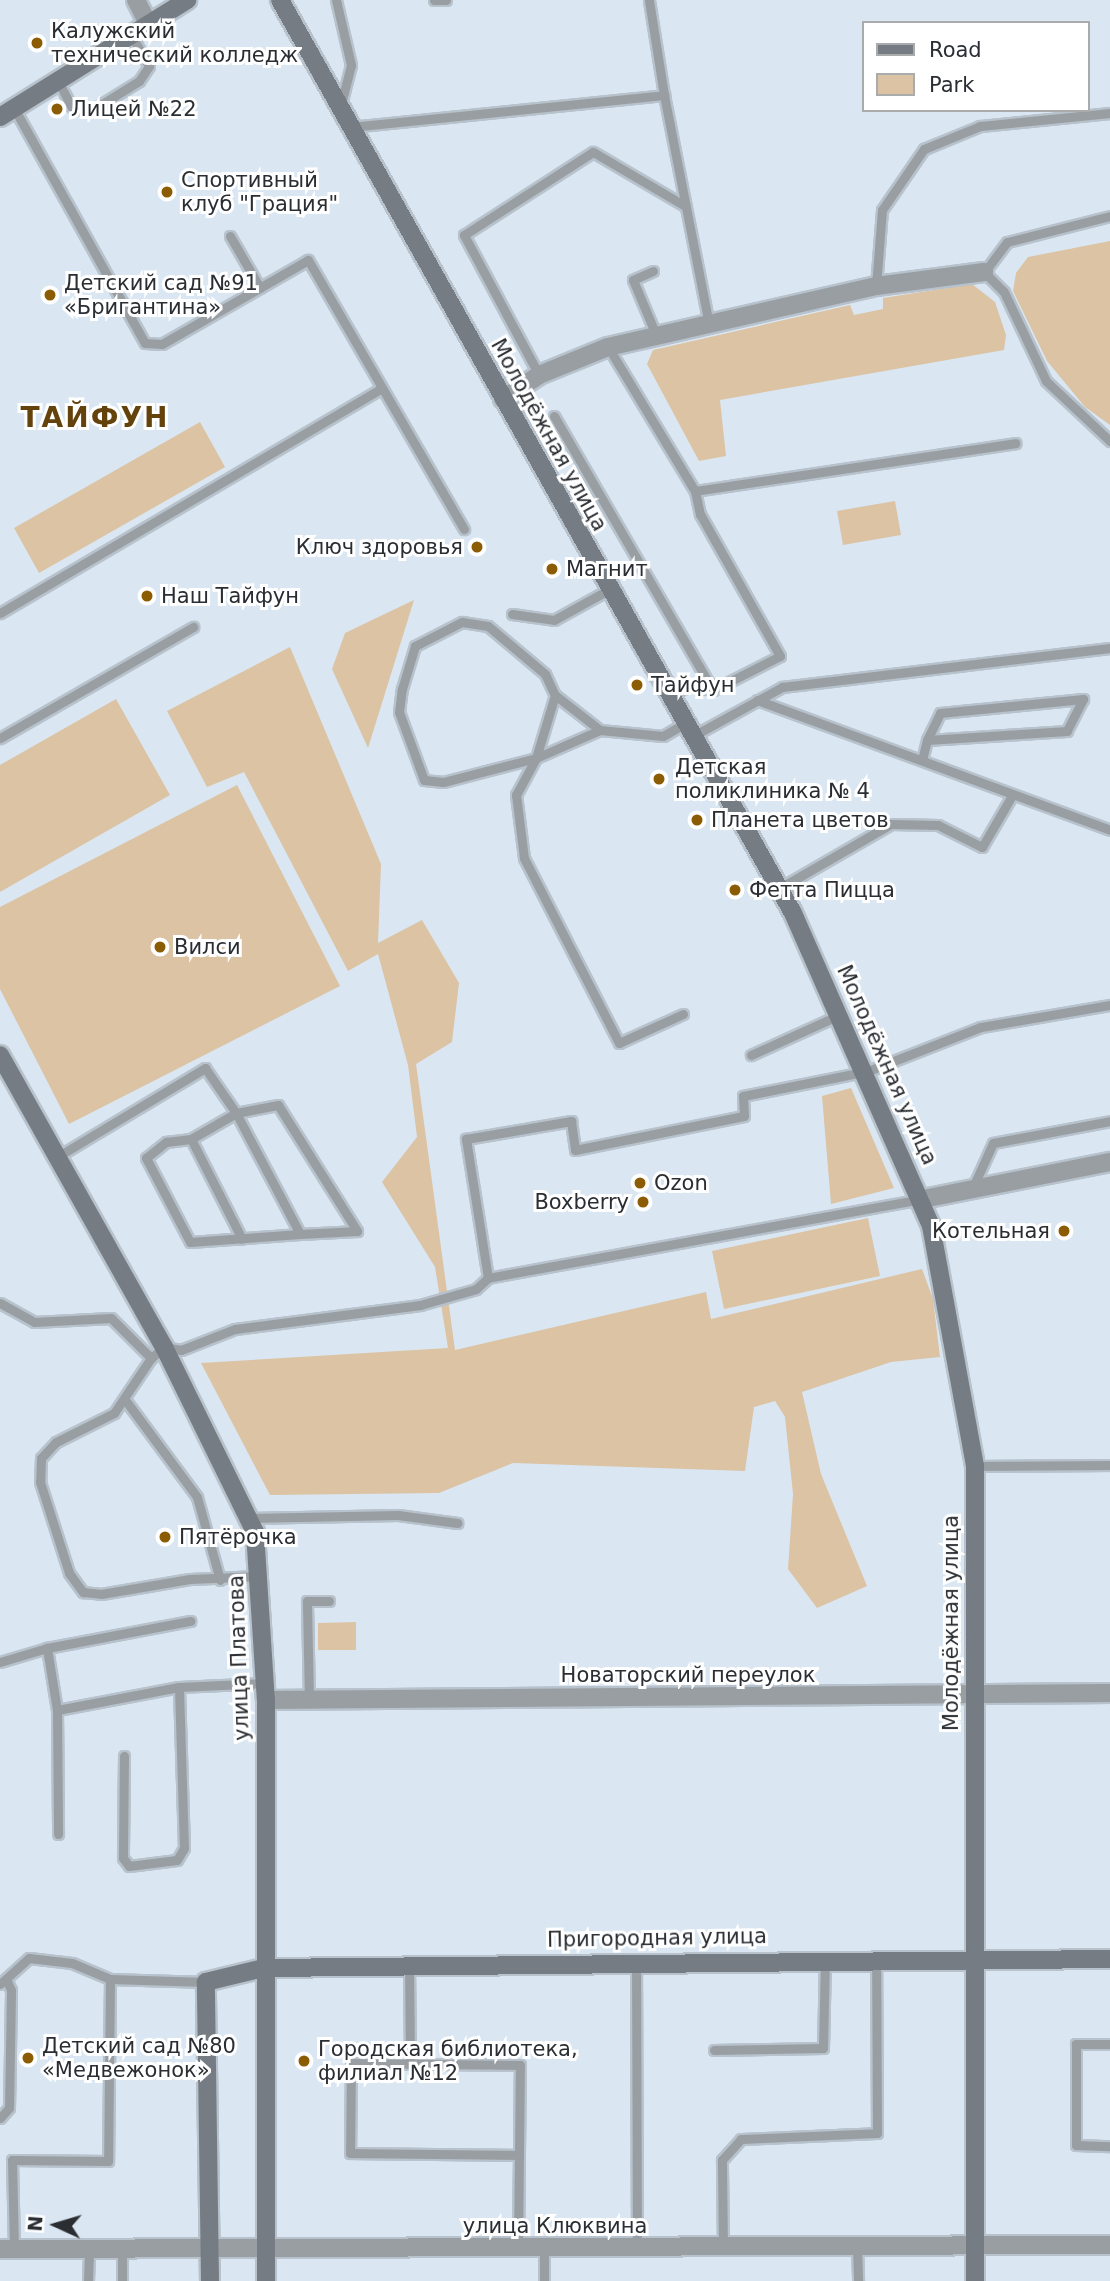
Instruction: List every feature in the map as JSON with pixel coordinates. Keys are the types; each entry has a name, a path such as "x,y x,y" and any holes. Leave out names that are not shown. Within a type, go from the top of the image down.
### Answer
{"street":[{"path":"136,0 149,26"},
{"path":"7,112 133,38 187,0"},
{"name":"Молодёжная улица","path":"280,0 688,730 780,888 868,1071 923,1199 942,1262 975,1466 972,1959 975,2281"},
{"path":"503,399 539,374 608,347 656,334 876,286 984,272"},
{"name":"улица Платова","path":"0,1055 57,1157 158,1353 250,1518 260,1576 266,1691 266,2281"},
{"path":"923,1199 1110,1162"},
{"name":"Новаторский переулок","path":"266,1691 309,1700 1110,1693"},
{"name":"Пригородная улица","path":"206,1982 264,1968 876,1958 1110,1958"},
{"path":"206,1982 210,2281"},
{"name":"улица Клюквина","path":"7,2249 638,2249 1110,2245"}],"lane":[{"path":"336,0 351,65 340,108"},
{"path":"434,0 446,0"},
{"path":"649,0 664,95 709,324"},
{"path":"59,83 72,107 89,111 139,82 149,66 133,38"},
{"path":"350,127 664,95"},
{"path":"7,112 145,343 162,344 308,260 464,528"},
{"path":"876,286 882,210 924,149 980,126 1110,113"},
{"path":"539,374 464,235 593,152 685,206"},
{"path":"1110,216 1007,242 984,272 1004,292 1046,381 1110,440"},
{"path":"230,236 260,288"},
{"path":"653,271 633,280 656,334"},
{"path":"608,347 695,491 700,514 780,656 713,690 688,686 669,696"},
{"path":"0,613 382,388"},
{"path":"555,416 713,690"},
{"path":"695,491 1015,443"},
{"path":"512,614 554,620 610,589"},
{"path":"600,730 555,695 545,674 488,626 462,622 415,646 399,712 424,780 443,782 536,758 600,730 663,736 688,730 782,687 1110,648"},
{"path":"0,738 193,627"},
{"path":"555,695 536,758 516,795 524,858 619,1043 683,1014"},
{"path":"922,760 927,740 940,713 1083,699 1068,731 927,740"},
{"path":"757,700 1110,831"},
{"path":"780,888 891,824 938,825 982,847 1013,794"},
{"path":"488,1278 466,1139 571,1121 575,1150 744,1116 743,1097 868,1071 946,1046 981,1027 1110,1005"},
{"path":"751,1055 839,1015"},
{"path":"57,1157 205,1068 236,1113 300,1234"},
{"path":"278,1105 357,1231 190,1242 146,1158 166,1142 191,1139 236,1113 278,1105"},
{"path":"973,1187 993,1143 1110,1121"},
{"path":"191,1139 242,1239"},
{"path":"0,1303 34,1322 111,1318 158,1353 181,1350 235,1329 420,1305 476,1289 488,1278 923,1199"},
{"path":"158,1353 125,1402 56,1442 41,1458 40,1482 69,1573 83,1592 101,1594 260,1576"},
{"path":"125,1402 197,1497 220,1580"},
{"path":"975,1466 1110,1465"},
{"path":"250,1518 398,1515 457,1523"},
{"path":"309,1700 307,1601 329,1601"},
{"path":"0,1662 47,1648 190,1621"},
{"path":"47,1648 57,1710 58,1834"},
{"path":"57,1710 179,1688 266,1691"},
{"path":"124,1755 123,1858 128,1866 177,1860 184,1848 179,1688"},
{"path":"0,2118 9,2108 12,1990 3,1982 29,1958 72,1963 110,1979 206,1982"},
{"path":"723,2248 722,2160 741,2139 877,2133 876,1958"},
{"path":"714,2050 823,2048 825,1959"},
{"path":"636,1961 638,2249"},
{"path":"409,1965 410,2064"},
{"path":"7,2249 12,2160 108,2161 110,1979"},
{"path":"1110,2044 1076,2044 1076,2145 1110,2146"},
{"path":"518,2249 520,2065 351,2063 351,2153 519,2155"},
{"path":"857,2248 858,2281"},
{"path":"88,2281 89,2249"},
{"path":"544,2249 544,2281"},
{"path":"122,2250 122,2281"}],"green space":[{"path":"1110,241 1110,425 1085,407 1047,361 1013,291 1016,273 1028,257"},
{"path":"972,284 995,302 1006,335 1004,350 720,400 726,456 699,461 647,364 653,350 850,305 854,315 883,309 883,298"},
{"path":"200,422 225,467 39,573 14,528"},
{"path":"895,501 901,535 843,545 837,511"},
{"path":"414,600 368,748 332,669 345,633"},
{"path":"290,647 381,864 378,943 422,920 459,983 452,1042 416,1064 455,1350 706,1292 711,1319 922,1269 933,1299 940,1357 891,1362 802,1392 821,1474 867,1586 817,1608 788,1569 793,1494 785,1417 775,1401 754,1407 745,1471 513,1463 439,1493 270,1495 201,1363 448,1348 435,1267 382,1182 417,1137 408,1065 378,954 348,971 244,772 207,787 167,711"},
{"path":"116,699 170,795 0,892 0,765"},
{"name":"Вилси","path":"237,785 340,986 69,1124 0,989 0,907"},
{"path":"851,1088 894,1188 831,1204 822,1096"},
{"path":"868,1218 880,1276 724,1309 712,1251"},
{"path":"356,1622 356,1650 318,1650 318,1623"}],"place":[{"name":"Калужский технический колледж","path":"37,43"},
{"name":"Лицей №22","path":"57,109"},
{"name":"Спортивный клуб \"Грация\"","path":"167,192"},
{"name":"Детский сад №91 «Бригантина»","path":"50,295"},
{"name":"Ключ здоровья","path":"477,547"},
{"name":"Магнит","path":"552,569"},
{"name":"Наш Тайфун","path":"147,596"},
{"name":"Тайфун","path":"637,685"},
{"name":"Детская поликлиника № 4","path":"659,779"},
{"name":"Планета цветов","path":"697,820"},
{"name":"Фетта Пицца","path":"735,890"},
{"name":"Вилси","path":"160,947"},
{"name":"Ozon","path":"640,1183"},
{"name":"Boxberry","path":"643,1202"},
{"name":"Котельная","path":"1064,1231"},
{"name":"Пятёрочка","path":"165,1537"},
{"name":"Детский сад №80 «Медвежонок»","path":"28,2058"},
{"name":"Городская библиотека, филиал №12","path":"304,2061"}],"district":[{"name":"ТАЙФУН","path":"95,418"}]}
